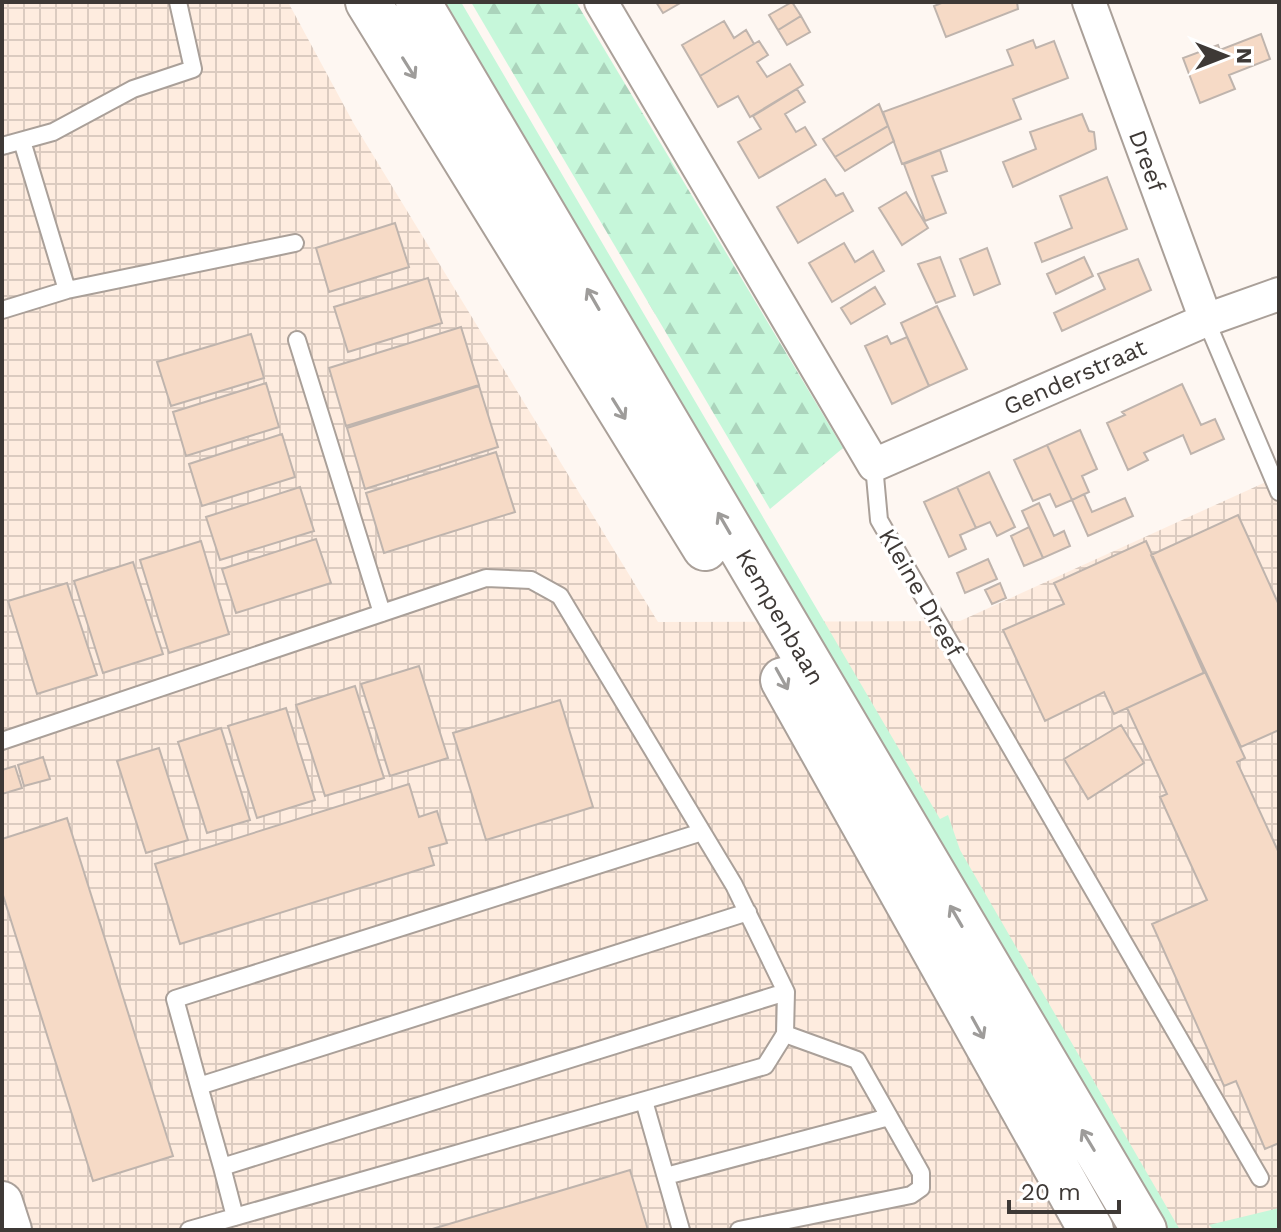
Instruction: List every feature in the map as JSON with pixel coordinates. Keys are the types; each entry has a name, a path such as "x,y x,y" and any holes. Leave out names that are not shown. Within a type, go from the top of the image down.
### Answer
{"main road":[{"name":"Kempenbaan","path":"368,2 748,618 1091,1230"},
{"name":"Kempenbaan","path":"418,2 1144,1230"}],"street":[{"name":"Kleine Dreef","path":"601,2 874,465"},
{"name":"Dreef","path":"1089,2 1206,320"},
{"name":"Genderstraat","path":"874,465 1206,320 1279,294"},
{"path":"2,1202 11,1230"}],"lane":[{"path":"2,146 53,132 133,89 193,69 178,2"},
{"path":"22,141 67,290"},
{"path":"2,310 67,290 295,243"},
{"path":"1206,320 1279,492"},
{"path":"297,340 382,613"},
{"name":"Kleine Dreef","path":"874,465 879,520 1260,1178"},
{"path":"2,741 486,578 531,580 560,596 748,912 786,992 785,1034 765,1066 189,1230"},
{"path":"235,1217 175,999 702,832"},
{"path":"199,1086 748,912"},
{"path":"222,1167 786,992"},
{"path":"739,1230 911,1195 921,1188 921,1173 857,1060 785,1034"},
{"path":"644,1101 681,1230"},
{"path":"666,1176 889,1117"}],"shaded area":[{"path":"2,2 288,2 354,124 658,622 960,621 1279,476 1279,1230 2,1230"}],"green space":[{"path":"439,2 461,2 940,819 948,815 960,850 1180,1230 1166,1230"},
{"path":"471,2 576,2 843,448 770,509"},
{"path":"1279,1208 1279,1230 1214,1230 1209,1225"}],"building":[{"path":"656,2 682,2 663,13"},
{"path":"792,2 801,16 778,30 769,15"},
{"path":"944,2 1017,2 1018,9 946,37 934,6"},
{"path":"801,16 810,32 787,45 778,30"},
{"path":"724,21 734,38 746,30 754,44 700,76 682,45"},
{"path":"1261,34 1270,59 1229,75 1235,89 1200,103 1183,58 1218,45 1220,50"},
{"path":"1033,40 1036,48 1054,41 1068,78 1013,99 1021,119 902,164 883,112 1013,65 1007,50"},
{"path":"759,41 768,55 757,62 767,77 790,64 803,85 750,117 738,96 718,107 700,76"},
{"path":"797,89 805,102 785,114 796,132 805,127 816,145 759,178 738,142 761,129 753,116"},
{"path":"879,104 888,126 835,157 823,139"},
{"path":"1082,114 1089,131 1094,132 1096,149 1013,187 1003,162 1036,149 1030,132"},
{"path":"888,126 894,141 845,171 835,157"},
{"path":"940,150 947,171 932,176 946,213 925,221 904,164"},
{"path":"1107,177 1127,229 1042,262 1035,243 1072,228 1060,196"},
{"path":"825,179 836,196 843,193 853,211 798,243 777,207"},
{"path":"906,192 928,228 902,245 879,208"},
{"path":"395,223 409,267 329,292 316,248"},
{"path":"844,243 855,262 873,251 884,271 832,302 809,263"},
{"path":"987,248 1000,284 974,295 960,259"},
{"path":"940,257 955,296 936,303 918,264"},
{"path":"1084,257 1093,276 1056,294 1047,274"},
{"path":"1138,259 1151,290 1062,331 1054,313 1105,289 1098,274"},
{"path":"428,278 442,323 348,352 334,307"},
{"path":"875,287 885,304 851,324 841,308"},
{"path":"937,306 967,369 929,386 901,323"},
{"path":"461,327 479,385 346,426 329,368"},
{"path":"251,334 264,378 171,406 157,362"},
{"path":"887,336 891,344 907,337 929,386 892,404 865,346"},
{"path":"266,383 279,427 186,456 173,412"},
{"path":"1182,384 1201,425 1215,419 1224,439 1191,454 1183,435 1144,453 1148,460 1128,470 1107,423 1125,415 1122,412"},
{"path":"479,386 498,447 365,489 347,428"},
{"path":"1080,430 1097,469 1082,476 1089,492 1072,500 1047,445"},
{"path":"282,434 295,477 202,506 189,464"},
{"path":"1047,445 1072,500 1056,507 1050,494 1033,501 1014,460"},
{"path":"496,452 515,512 384,553 366,493"},
{"path":"989,472 1015,527 997,536 990,522 976,528 957,487"},
{"path":"300,487 314,531 220,560 206,517"},
{"path":"957,487 976,528 960,535 966,549 949,557 924,502"},
{"path":"1084,494 1092,512 1125,498 1133,516 1088,536 1072,500"},
{"path":"1039,503 1054,536 1064,531 1070,546 1043,558 1022,511"},
{"path":"1238,515 1279,605 1279,730 1241,747 1151,555"},
{"path":"1029,527 1043,558 1024,566 1011,536"},
{"path":"316,539 331,583 236,613 222,569"},
{"path":"201,541 229,634 169,653 140,560"},
{"path":"1146,541 1204,673 1114,714 1104,692 1045,721 1003,630 1064,604 1054,583"},
{"path":"988,559 997,579 965,593 957,573"},
{"path":"133,562 163,654 103,673 74,581"},
{"path":"67,583 97,675 37,694 8,601"},
{"path":"1000,583 1006,598 992,604 985,590"},
{"path":"419,666 448,758 390,776 361,684"},
{"path":"1205,672 1245,758 1237,762 1279,853 1279,1143 1265,1149 1236,1081 1224,1086 1152,924 1207,900 1160,797 1167,794 1127,708"},
{"path":"355,686 384,778 325,796 296,705"},
{"path":"560,700 593,807 486,840 453,733"},
{"path":"286,708 315,800 257,818 228,726"},
{"path":"1121,725 1144,763 1088,799 1064,759"},
{"path":"221,728 250,820 207,833 178,742"},
{"path":"159,748 188,840 146,853 117,761"},
{"path":"43,757 50,779 24,786 18,765"},
{"path":"15,766 22,788 2,794 2,770"},
{"path":"409,784 419,817 437,811 447,843 429,848 434,865 180,944 155,864"},
{"path":"67,818 173,1156 93,1181 2,892 2,839"},
{"path":"630,1170 648,1230 429,1230"}]}
